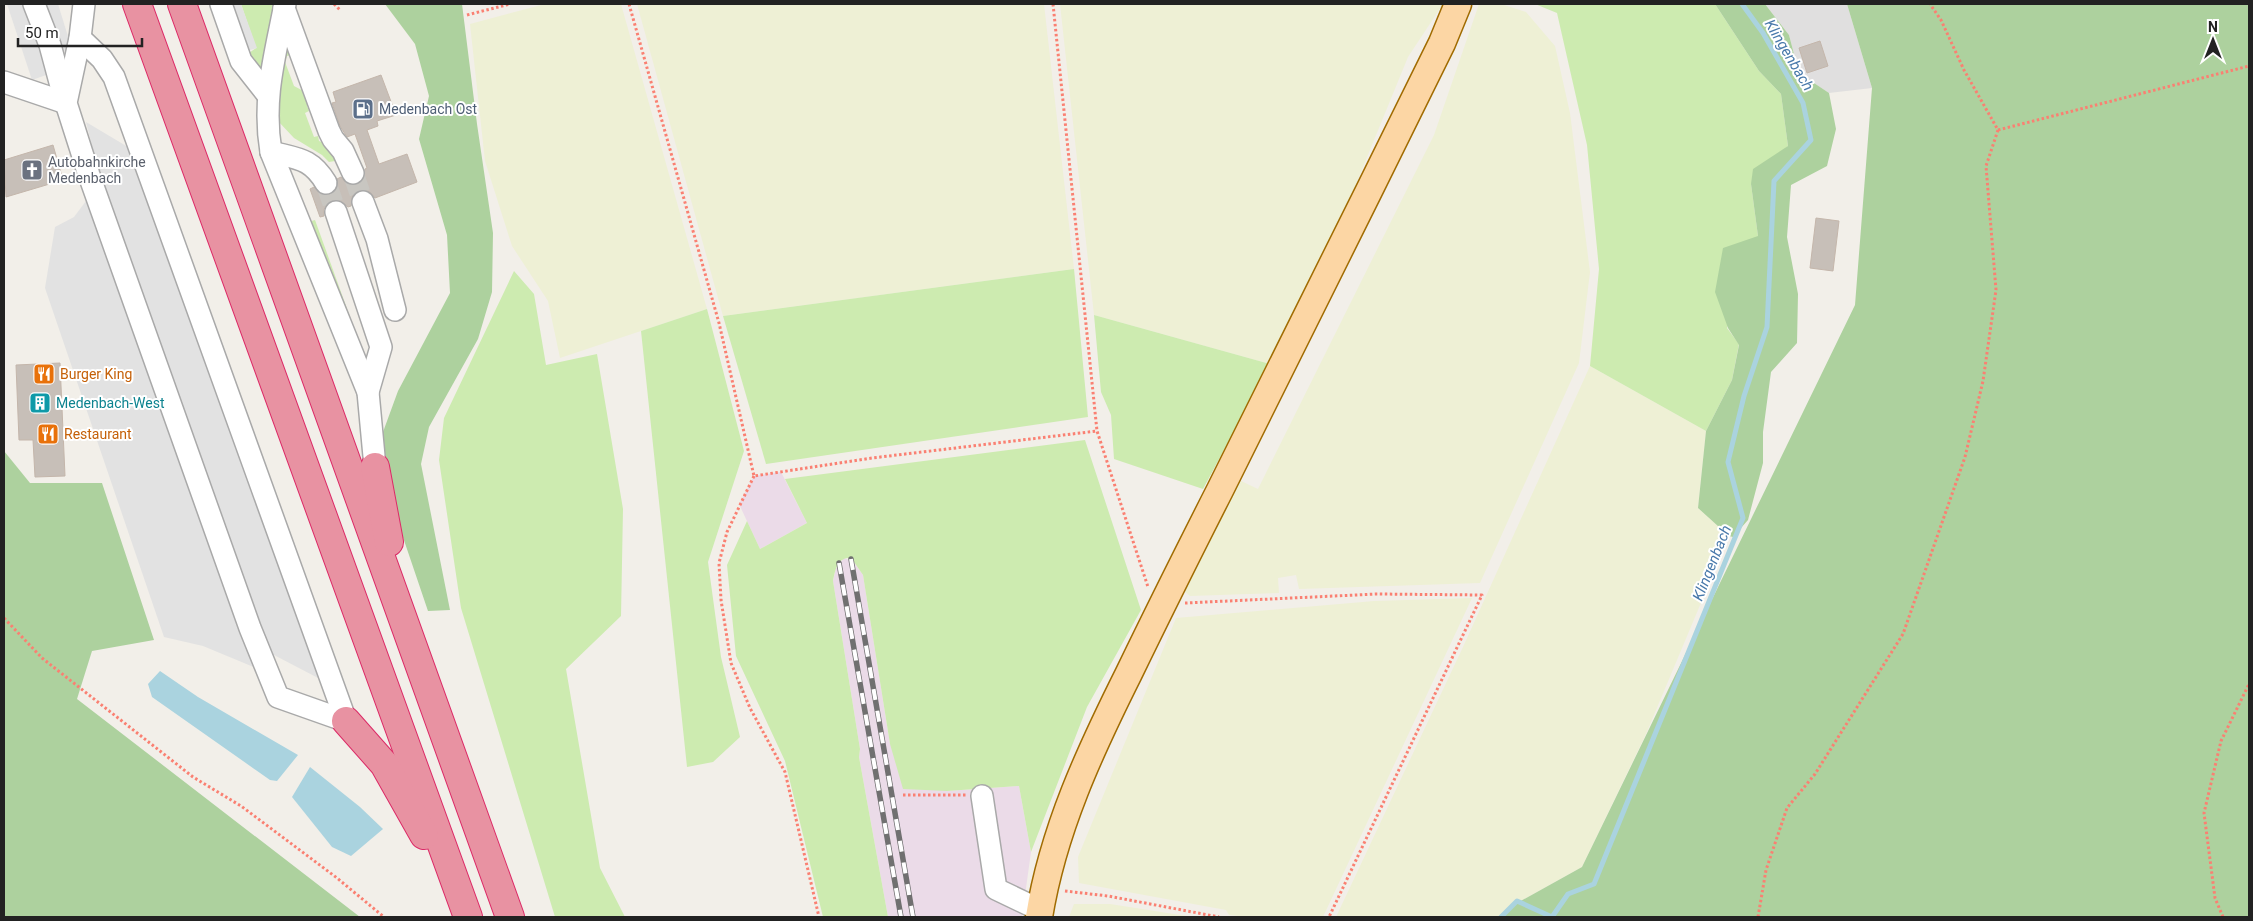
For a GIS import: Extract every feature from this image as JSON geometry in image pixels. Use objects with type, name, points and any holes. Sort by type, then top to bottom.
[{"type":"highway","points":[[137,4],[466,910]]},
{"type":"highway","points":[[182,4],[510,917]]},
{"type":"highway","points":[[375,467],[406,627]]},
{"type":"highway","points":[[346,721],[384,764],[466,910]]},
{"type":"main road","points":[[1041,904],[1073,792],[1098,734],[1158,609],[1442,43],[1458,4]]},
{"type":"lane","points":[[34,4],[50,46],[89,175],[247,618],[278,697],[346,721]]},
{"type":"lane","points":[[66,103],[80,38],[84,4]]},
{"type":"lane","points":[[221,4],[241,61],[267,94]]},
{"type":"lane","points":[[285,6],[267,94],[267,130],[272,152],[368,392],[375,467]]},
{"type":"lane","points":[[285,6],[329,130],[343,151],[353,173]]},
{"type":"lane","points":[[80,38],[102,59],[114,77],[346,721]]},
{"type":"lane","points":[[4,82],[66,103]]},
{"type":"lane","points":[[272,152],[303,160],[318,169],[326,183]]},
{"type":"lane","points":[[363,202],[377,239],[395,310]]},
{"type":"lane","points":[[336,212],[382,347],[368,392]]},
{"type":"lane","points":[[982,796],[996,889],[1041,904]]},
{"type":"path","points":[[334,4],[341,12]]},
{"type":"path","points":[[467,15],[510,4]]},
{"type":"path","points":[[629,4],[720,323],[754,476],[727,532],[719,563],[721,600],[731,663],[750,708],[784,772],[819,917]]},
{"type":"path","points":[[1053,4],[1097,431],[1158,609],[1377,594],[1482,595],[1328,917]]},
{"type":"path","points":[[1758,917],[1766,870],[1787,808],[1815,774],[1903,634],[1966,457],[1983,381],[1996,290],[1986,166],[1998,130],[1964,70],[1941,20],[1930,4]]},
{"type":"path","points":[[1998,130],[2249,66]]},
{"type":"path","points":[[754,476],[872,458],[1097,431]]},
{"type":"path","points":[[4,618],[42,658],[72,682],[193,777],[240,806],[337,878],[384,917]]},
{"type":"path","points":[[2223,917],[2215,898],[2204,814],[2221,740],[2249,684]]},
{"type":"path","points":[[903,795],[982,796]]},
{"type":"path","points":[[1041,904],[1059,891],[1108,896],[1219,917]]},
{"type":"shaded area","points":[[7,4],[58,4],[70,43],[49,74],[32,80]]},
{"type":"shaded area","points":[[230,4],[241,4],[257,48],[247,51]]},
{"type":"shaded area","points":[[1765,4],[1847,4],[1872,88],[1829,93],[1799,73],[1789,35]]},
{"type":"shaded area","points":[[86,122],[133,150],[320,679],[274,655],[256,668],[203,646],[164,637],[45,288],[55,227],[74,217],[101,181]]},
{"type":"shaded area","points":[[781,472],[807,523],[760,549],[739,504],[754,476]]},
{"type":"shaded area","points":[[844,558],[854,562],[863,575],[890,744],[947,791],[1019,786],[1031,852],[1022,917],[888,917],[859,757],[860,749],[833,581],[836,568]]},
{"type":"green space","points":[[241,4],[279,4],[262,73],[249,53],[256,48]]},
{"type":"green space","points":[[385,4],[462,4],[493,233],[492,292],[478,339],[429,427],[421,464],[450,610],[428,611],[389,496],[383,432],[398,391],[450,293],[447,235],[419,139],[429,96],[415,44]]},
{"type":"green space","points":[[545,4],[621,4],[707,309],[560,358],[548,301],[512,246],[485,161],[470,24]]},
{"type":"green space","points":[[637,4],[1044,4],[1074,269],[723,316]]},
{"type":"green space","points":[[1060,4],[1443,4],[1408,57],[1354,189],[1270,364],[1094,315]]},
{"type":"green space","points":[[1479,4],[1501,4],[1526,12],[1555,46],[1570,113],[1590,272],[1579,363],[1480,583],[1299,589],[1296,575],[1278,578],[1279,593],[1190,596],[1184,591],[1239,480],[1258,489],[1434,135]]},
{"type":"green space","points":[[1535,4],[1715,4],[1759,71],[1781,94],[1788,146],[1751,184],[1758,236],[1727,328],[1739,344],[1732,380],[1706,431],[1590,366],[1599,269],[1587,145],[1557,13]]},
{"type":"green space","points":[[1715,4],[1765,4],[1789,35],[1799,73],[1829,93],[1836,129],[1827,166],[1791,185],[1787,237],[1798,294],[1797,343],[1771,372],[1763,432],[1763,463],[1748,520],[1733,537],[1729,536],[1698,508],[1706,431],[1732,380],[1739,345],[1728,328],[1715,292],[1723,248],[1758,236],[1751,184],[1753,169],[1788,146],[1781,94],[1759,71]]},
{"type":"green space","points":[[1847,4],[2249,4],[2249,917],[1498,917],[1508,908],[1582,867],[1855,305],[1872,88]]},
{"type":"green space","points":[[286,36],[297,53],[287,56],[285,62],[294,86],[311,95],[307,106],[309,111],[305,113],[314,137],[318,136],[319,141],[328,146],[335,161],[329,162],[322,155],[294,138],[278,121],[276,95]]},
{"type":"green space","points":[[315,220],[350,317],[348,319],[308,222]]},
{"type":"green space","points":[[1074,269],[1088,417],[766,464],[723,316]]},
{"type":"green space","points":[[514,271],[534,294],[546,365],[597,354],[623,509],[621,616],[566,669],[600,868],[625,917],[555,917],[461,608],[439,460],[444,418]]},
{"type":"green space","points":[[707,309],[744,451],[708,562],[721,657],[740,737],[713,762],[687,767],[641,331]]},
{"type":"green space","points":[[1094,315],[1270,364],[1203,489],[1114,459],[1111,415],[1101,392]]},
{"type":"green space","points":[[1590,366],[1706,431],[1698,508],[1729,536],[1646,734],[1582,867],[1508,908],[1498,917],[1336,917],[1463,647]]},
{"type":"green space","points":[[1085,440],[1141,610],[1087,707],[1031,852],[1019,786],[947,791],[903,789],[890,744],[863,575],[854,562],[848,558],[841,561],[837,566],[833,581],[860,749],[859,757],[888,917],[823,917],[785,761],[736,656],[727,565],[747,521],[760,549],[807,523],[785,479]]},
{"type":"green space","points":[[4,451],[30,483],[102,483],[154,640],[92,651],[77,699],[360,917],[4,917]]},
{"type":"green space","points":[[1472,598],[1323,917],[1246,917],[1229,915],[1226,910],[1079,883],[1078,857],[1176,618],[1374,601]]},
{"type":"green space","points":[[1074,904],[1110,904],[1193,917],[1069,917]]},
{"type":"water","points":[[160,671],[198,697],[298,755],[277,781],[270,780],[152,697],[148,684]]},
{"type":"water","points":[[310,767],[360,807],[383,829],[351,856],[332,847],[292,797]]},
{"type":"building","points":[[1820,41],[1828,66],[1807,73],[1799,48]]},
{"type":"building","points":[[381,75],[396,115],[377,121],[378,126],[367,130],[379,164],[407,154],[417,182],[375,198],[370,192],[359,190],[353,194],[351,206],[348,207],[339,200],[332,200],[324,209],[324,216],[320,217],[310,189],[314,187],[321,194],[333,194],[337,188],[337,179],[341,177],[346,183],[358,185],[363,180],[365,169],[367,168],[355,134],[347,137],[340,126],[332,103],[336,102],[333,92]]},
{"type":"building","name":"Autobahnkirche Medenbach","points":[[53,145],[63,180],[6,197],[4,160]]},
{"type":"building","points":[[1816,218],[1839,221],[1833,271],[1810,268]]},
{"type":"building","name":"Medenbach-West","points":[[60,363],[65,476],[35,477],[33,440],[19,440],[16,365]]},
{"type":"waterway","name":"Klingenbach","points":[[1501,917],[1517,901],[1552,917],[1568,894],[1594,884],[1743,518],[1728,462],[1744,396],[1767,327],[1774,181],[1811,140],[1803,103],[1763,33],[1742,4]]},
{"type":"tunnel","points":[[353,173],[363,202]]},
{"type":"tunnel","points":[[326,183],[336,212]]},
{"type":"railway","points":[[851,559],[913,917]]},
{"type":"railway","points":[[839,563],[901,917]]},
{"type":"place","name":"Medenbach Ost","points":[[363,109]]},
{"type":"place","name":"Autobahnkirche Medenbach","points":[[32,170]]},
{"type":"place","name":"Burger King","points":[[44,374]]},
{"type":"place","name":"Medenbach-West","points":[[40,403]]},
{"type":"place","name":"Restaurant","points":[[48,434]]}]
